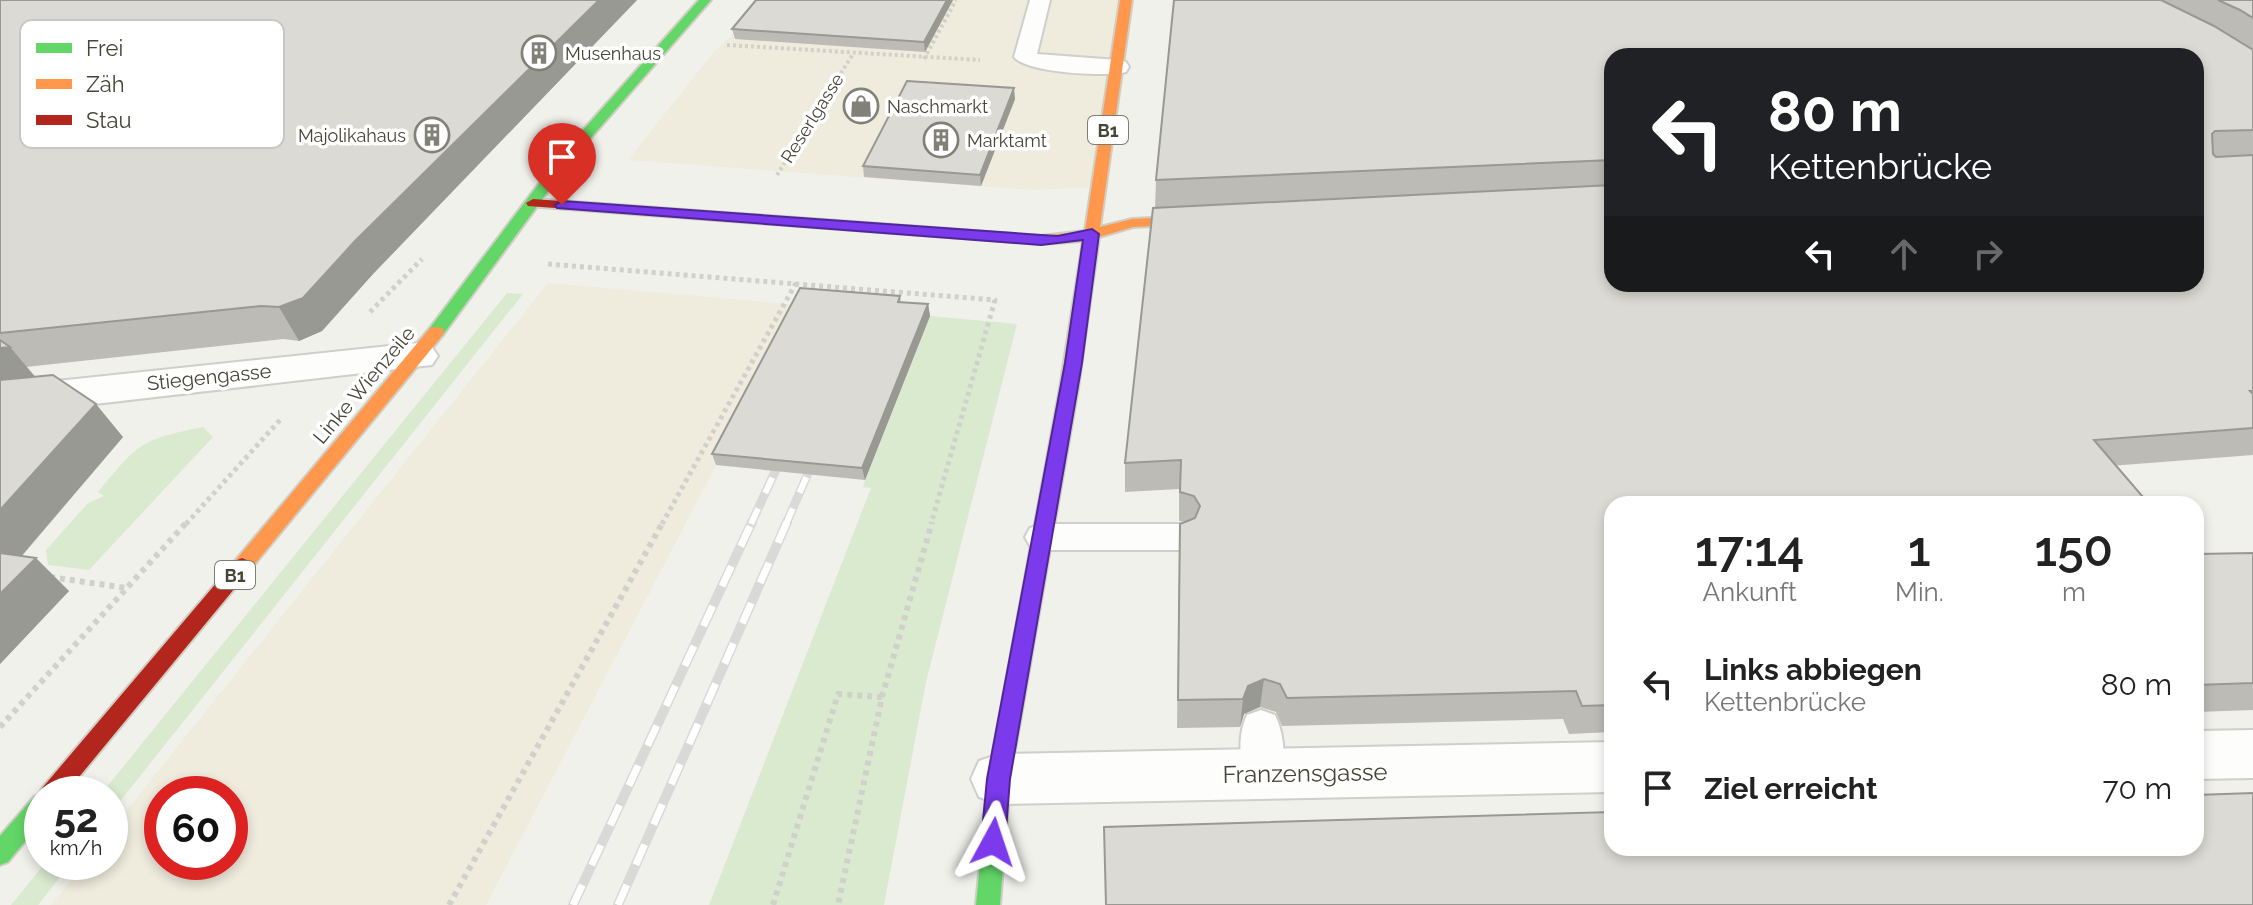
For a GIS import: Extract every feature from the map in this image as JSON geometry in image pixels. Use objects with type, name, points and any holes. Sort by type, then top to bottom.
[{"type":"main road","name":"Linke Wienzeile","points":[[66,776],[418,356],[564,160],[705,0]]},
{"type":"main road","name":"B1","points":[[988,905],[999,779],[1073,363],[1126,0]]},
{"type":"main road","points":[[533,203],[1041,240],[1092,234],[1132,223],[1229,218]]},
{"type":"main road","points":[[0,854],[24,825]]},
{"type":"street","name":"Stiegengasse","points":[[0,401],[418,356]]},
{"type":"street","name":"Franzensgasse","points":[[999,779],[1262,750],[1604,767]]},
{"type":"street","points":[[2204,755],[2253,754]]},
{"type":"lane","points":[[1040,0],[1025,57],[1037,62],[1118,67]]},
{"type":"lane","points":[[1042,537],[1179,537]]},
{"type":"path","points":[[924,59],[956,0]]},
{"type":"path","points":[[752,47],[924,59],[1037,62]]},
{"type":"path","name":"Reserlgasse","points":[[772,182],[853,54]]},
{"type":"path","points":[[492,259],[995,300],[882,697],[838,905]]},
{"type":"path","points":[[449,905],[796,283]]},
{"type":"path","points":[[870,300],[874,290]]},
{"type":"path","points":[[0,727],[309,388],[324,364]]},
{"type":"path","points":[[41,575],[127,588]]},
{"type":"path","points":[[773,905],[838,694],[882,697]]},
{"type":"shaded area","name":"Naschmarkt","points":[[763,0],[1123,0],[1099,187],[1033,190],[628,160],[713,53],[744,24]]},
{"type":"shaded area","points":[[548,283],[800,305],[486,905],[51,905],[71,880],[128,880],[128,808],[144,788],[144,880],[248,880],[248,776],[154,776]]},
{"type":"green space","points":[[507,293],[523,294],[128,791],[128,776],[116,776]]},
{"type":"green space","points":[[930,316],[1017,324],[926,682],[884,905],[709,905],[871,488],[863,487],[865,480]]},
{"type":"green space","points":[[203,427],[213,437],[89,570],[48,565],[46,550],[88,503],[104,496],[98,492],[132,453],[152,440]]},
{"type":"green space","points":[[31,880],[58,880],[38,905],[11,905]]},
{"type":"building","points":[[0,0],[599,0],[355,241],[303,298],[279,307],[261,306],[0,333]]},
{"type":"building","points":[[756,0],[947,0],[924,42],[732,29]]},
{"type":"building","points":[[1174,0],[2161,0],[2214,26],[2253,50],[2253,130],[2215,131],[2212,134],[2213,154],[2216,157],[2253,155],[2253,391],[2250,391],[2253,394],[2253,428],[2094,440],[2142,496],[1604,496],[1604,705],[1582,706],[1576,691],[1287,698],[1280,684],[1264,679],[1248,686],[1243,699],[1178,700],[1180,524],[1195,518],[1200,506],[1194,496],[1180,492],[1181,460],[1125,463],[1153,208],[1604,185],[1604,292],[2204,292],[2204,48],[1604,48],[1604,160],[1156,180]]},
{"type":"building","points":[[2218,0],[2253,0],[2253,18],[2240,10]]},
{"type":"building","name":"Marktamt","points":[[907,81],[1014,88],[980,175],[863,166]]},
{"type":"building","points":[[800,288],[900,296],[898,302],[928,304],[862,468],[712,454]]},
{"type":"building","points":[[53,375],[96,404],[0,510],[0,380]]},
{"type":"building","points":[[0,553],[36,558],[0,594]]},
{"type":"building","points":[[2253,553],[2253,683],[2204,685],[2204,554]]},
{"type":"building","points":[[2253,793],[2253,905],[1106,905],[1104,827],[1604,812],[1604,856],[2204,856],[2204,795]]},
{"type":"railway","points":[[751,524],[785,450]]},
{"type":"railway","points":[[786,524],[816,455]]},
{"type":"railway","points":[[573,905],[752,522]]},
{"type":"railway","points":[[618,905],[787,522]]},
{"type":"traffic: fast","points":[[436,332],[564,160],[705,0]]},
{"type":"traffic: fast","points":[[988,905],[999,779],[1069,388]]},
{"type":"traffic: fast","points":[[0,854],[24,825]]},
{"type":"traffic: slow","points":[[1069,388],[1126,0]]},
{"type":"traffic: slow","points":[[935,232],[1041,240],[1077,238],[1132,223],[1211,219]]},
{"type":"traffic: slow","points":[[242,566],[436,332]]},
{"type":"traffic: jam","points":[[533,203],[935,232]]},
{"type":"traffic: jam","points":[[66,776],[242,566]]},
{"type":"place","name":"Musenhaus","points":[[539,53]]},
{"type":"place","name":"Naschmarkt","points":[[861,106]]},
{"type":"place","name":"Majolikahaus","points":[[432,135]]},
{"type":"place","name":"Marktamt","points":[[941,140]]},
{"type":"route","points":[[562,205],[1041,240],[1092,234],[1073,363],[999,779],[993,842]]}]
